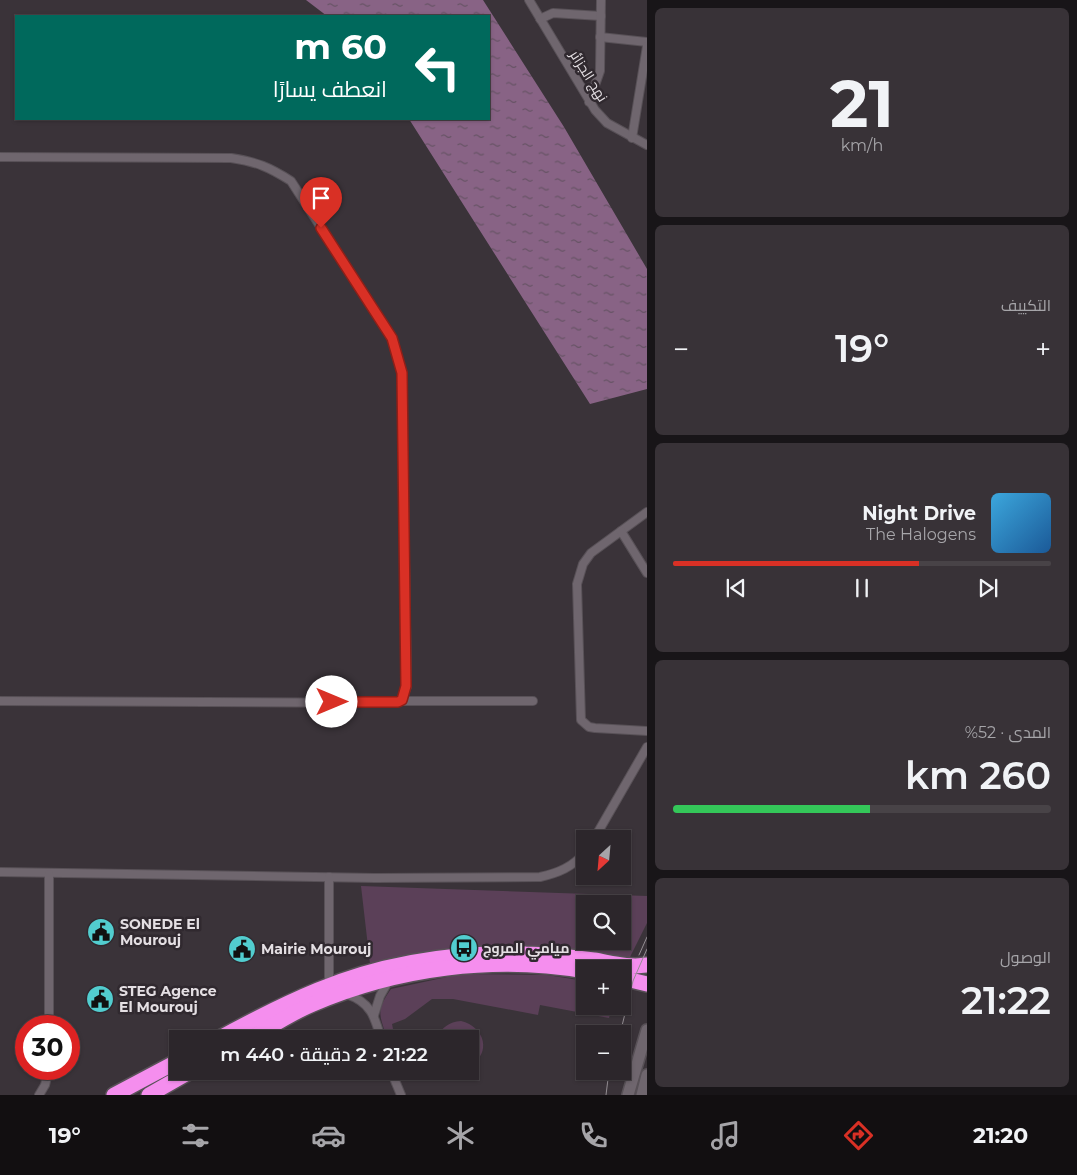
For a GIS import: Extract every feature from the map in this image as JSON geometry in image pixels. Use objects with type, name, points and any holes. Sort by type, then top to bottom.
[{"type":"highway","points":[[235,1030],[278,1008],[399,966],[442,958],[488,953],[564,956],[634,967],[647,965]]},
{"type":"highway","points":[[266,1030],[336,989],[446,968],[488,965],[542,966],[576,970]]},
{"type":"highway","points":[[631,980],[647,984]]},
{"type":"highway","points":[[114,1095],[169,1066]]},
{"type":"highway","points":[[148,1095],[175,1080]]},
{"type":"main road","points":[[627,1093],[647,1030]]},
{"type":"main road","points":[[642,1095],[647,1075]]},
{"type":"street","name":"نهج الجزائر","points":[[529,0],[589,102],[607,123],[647,145]]},
{"type":"street","points":[[589,102],[600,71],[602,0]]},
{"type":"street","points":[[540,19],[553,13],[601,16]]},
{"type":"street","points":[[600,37],[647,42]]},
{"type":"street","points":[[632,138],[647,46]]},
{"type":"street","points":[[0,157],[231,158],[270,167],[291,181],[392,338],[402,373],[406,686],[402,700]]},
{"type":"street","points":[[647,512],[586,558],[578,584],[581,720],[588,727],[647,731]]},
{"type":"street","points":[[621,530],[647,573]]},
{"type":"street","points":[[0,701],[390,703],[402,700],[533,701]]},
{"type":"street","points":[[599,830],[647,747]]},
{"type":"street","points":[[0,872],[329,877],[540,877],[556,874],[576,861]]},
{"type":"street","points":[[49,874],[49,1015]]},
{"type":"street","points":[[136,875],[136,885]]},
{"type":"street","points":[[329,877],[336,989],[360,1001],[374,1015],[378,1030]]},
{"type":"street","points":[[374,1015],[380,996],[389,980]]},
{"type":"street","points":[[39,1095],[46,1080]]},
{"type":"street","points":[[395,1080],[401,1095]]},
{"type":"shaded area","points":[[361,886],[618,895],[576,895],[576,950],[631,950],[631,895],[647,896],[647,923],[628,960],[522,946],[450,949],[370,964]]},
{"type":"shaded area","points":[[461,974],[547,975],[576,980],[576,1012],[540,1005],[538,1015],[453,999],[432,999],[405,1019],[392,1024],[393,1030],[384,1030],[380,1013],[391,989]]},
{"type":"shaded area","points":[[593,1015],[610,1015],[609,1018]]},
{"type":"shaded area","points":[[461,1021],[477,1030],[442,1030],[453,1023]]},
{"type":"shaded area","points":[[479,1033],[483,1041],[479,1058]]},
{"type":"water","points":[[306,0],[483,0],[564,127],[647,269],[647,389],[590,404],[410,120],[490,120],[490,15],[326,15]]},
{"type":"tram line","points":[[639,955],[647,937]]},
{"type":"tram line","points":[[622,1025],[633,981],[647,949]]},
{"type":"tram line","points":[[606,1095],[608,1080]]},
{"type":"place","name":"SONEDE El Mourouj","points":[[101,932]]},
{"type":"place","name":"ميامي المروج","points":[[464,948]]},
{"type":"place","name":"Mairie Mourouj","points":[[242,949]]},
{"type":"place","name":"STEG Agence El Mourouj","points":[[100,999]]},
{"type":"route","points":[[321,228],[392,338],[402,373],[404,421],[405,695],[398,702],[332,702]]}]
